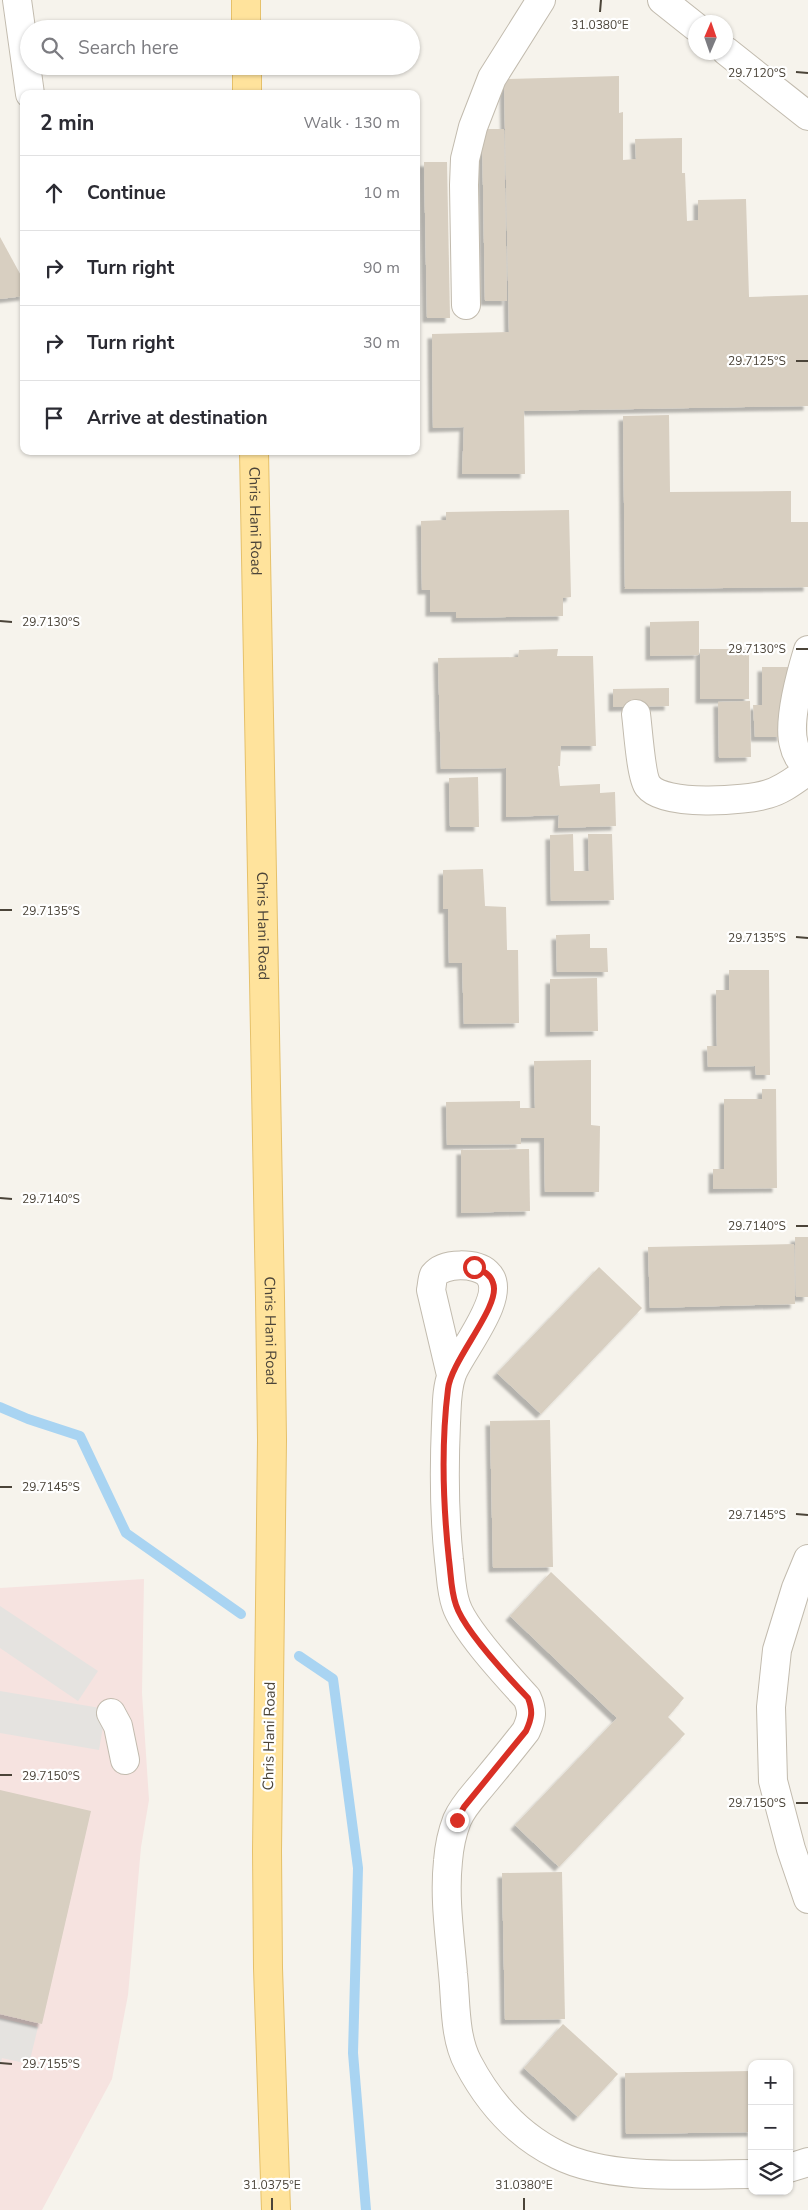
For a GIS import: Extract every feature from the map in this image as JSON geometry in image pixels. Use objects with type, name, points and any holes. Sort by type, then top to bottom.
[{"type":"main road","points":[[246,0],[246,20]]},
{"type":"main road","points":[[247,75],[247,90]]},
{"type":"main road","name":"Chris Hani Road","points":[[254,455],[271,1317],[272,1440],[267,1851],[268,1968],[276,2210]]},
{"type":"street","points":[[18,0],[21,20]]},
{"type":"street","points":[[466,305],[464,185],[465,159],[472,127],[492,78],[541,0]]},
{"type":"street","points":[[662,0],[688,21]]},
{"type":"street","points":[[733,57],[808,116]]},
{"type":"street","points":[[28,75],[29,90]]},
{"type":"street","points":[[636,714],[645,776],[648,786],[658,794],[677,799],[724,800],[758,796],[778,790],[808,769],[799,759],[793,744],[793,718],[798,684],[808,650]]},
{"type":"street","points":[[451,1375],[448,1388],[444,1465],[446,1537],[456,1605],[465,1623],[528,1698],[532,1709],[532,1719],[526,1731],[464,1807],[453,1835],[448,1861],[448,1919],[457,2021],[467,2062],[499,2112],[520,2132],[558,2156],[580,2164],[618,2172],[748,2174]]},
{"type":"street","points":[[808,1559],[796,1588],[777,1650],[771,1707],[773,1781],[790,1849],[808,1899]]},
{"type":"street","points":[[111,1713],[118,1726],[125,1760]]},
{"type":"street","points":[[793,2167],[808,2162]]},
{"type":"shaded area","points":[[144,1579],[142,1693],[149,1800],[141,1847],[128,1995],[112,2079],[42,2210],[0,2210],[0,1588]]},
{"type":"shaded area","points":[[0,1606],[98,1671],[78,1701],[0,1648]]},
{"type":"shaded area","points":[[0,1691],[106,1709],[99,1750],[0,1733]]},
{"type":"shaded area","points":[[0,2018],[38,2027],[29,2064],[2,2058],[0,2067]]},
{"type":"building","points":[[619,76],[619,113],[623,112],[623,160],[636,159],[635,139],[682,138],[682,173],[685,173],[687,221],[698,220],[698,200],[746,199],[749,297],[808,295],[808,406],[524,411],[525,474],[462,474],[464,427],[433,428],[432,334],[509,332],[504,79]]},
{"type":"building","points":[[482,129],[504,129],[507,301],[485,301]]},
{"type":"building","points":[[424,162],[447,162],[450,318],[427,318]]},
{"type":"building","points":[[0,237],[20,274],[20,296],[0,299]]},
{"type":"building","points":[[669,415],[670,492],[791,491],[791,522],[808,522],[808,587],[625,589],[623,416]]},
{"type":"building","points":[[569,510],[571,597],[563,598],[563,616],[456,618],[456,612],[430,612],[430,590],[422,590],[421,521],[446,520],[446,512]]},
{"type":"building","points":[[699,621],[699,655],[650,656],[650,622]]},
{"type":"building","points":[[558,649],[557,656],[593,656],[596,746],[561,746],[560,766],[558,766],[560,786],[600,784],[600,793],[615,792],[616,826],[558,828],[559,815],[506,817],[506,768],[441,769],[438,658],[518,657],[519,650]]},
{"type":"building","points":[[700,649],[749,649],[749,699],[700,699]]},
{"type":"building","points":[[762,667],[788,667],[788,706],[780,706],[782,737],[755,737],[753,705],[762,705]]},
{"type":"building","points":[[669,688],[669,706],[613,707],[613,689]]},
{"type":"building","points":[[750,701],[751,757],[719,758],[718,702]]},
{"type":"building","points":[[478,777],[479,827],[450,827],[449,778]]},
{"type":"building","points":[[573,834],[574,871],[589,871],[588,834],[612,834],[614,900],[551,901],[550,835]]},
{"type":"building","points":[[483,869],[485,906],[506,907],[507,950],[518,950],[519,1023],[464,1024],[462,963],[449,963],[448,909],[443,909],[443,870]]},
{"type":"building","points":[[590,934],[590,948],[607,948],[608,972],[557,972],[556,935]]},
{"type":"building","points":[[729,970],[769,970],[770,1075],[756,1075],[755,1066],[708,1067],[707,1046],[717,1046],[716,990],[729,990]]},
{"type":"building","points":[[597,978],[598,1031],[550,1032],[550,979]]},
{"type":"building","points":[[591,1060],[591,1125],[600,1126],[599,1192],[545,1192],[544,1138],[521,1138],[521,1144],[447,1145],[446,1102],[520,1101],[520,1108],[535,1108],[534,1061]]},
{"type":"building","points":[[762,1089],[776,1089],[777,1188],[713,1189],[713,1169],[724,1169],[724,1099],[762,1099]]},
{"type":"building","points":[[529,1149],[530,1211],[461,1213],[461,1150]]},
{"type":"building","points":[[795,1237],[808,1237],[808,1297],[796,1297]]},
{"type":"building","points":[[794,1244],[795,1304],[650,1308],[648,1247]]},
{"type":"building","points":[[599,1267],[642,1308],[541,1414],[497,1373]]},
{"type":"building","points":[[550,1420],[553,1567],[493,1568],[490,1421]]},
{"type":"building","points":[[551,1572],[684,1698],[668,1717],[685,1734],[559,1867],[515,1825],[617,1718],[510,1616]]},
{"type":"building","points":[[0,1790],[91,1811],[42,2024],[0,2014]]},
{"type":"building","points":[[562,1872],[565,2019],[505,2020],[502,1873]]},
{"type":"building","points":[[563,2024],[618,2074],[578,2117],[524,2068]]},
{"type":"building","points":[[748,2071],[748,2132],[626,2134],[625,2073]]},
{"type":"waterway","points":[[0,1407],[28,1419],[80,1436],[126,1533],[241,1614]]},
{"type":"waterway","points":[[299,1656],[333,1679],[358,1868],[353,2053],[366,2210]]},
{"type":"route","points":[[457,1820],[464,1807],[526,1731],[532,1719],[532,1709],[528,1698],[515,1685],[465,1623],[456,1605],[451,1582],[446,1537],[444,1465],[448,1388],[451,1375],[460,1356],[480,1325],[492,1299],[494,1284],[487,1273],[474,1267]]}]
